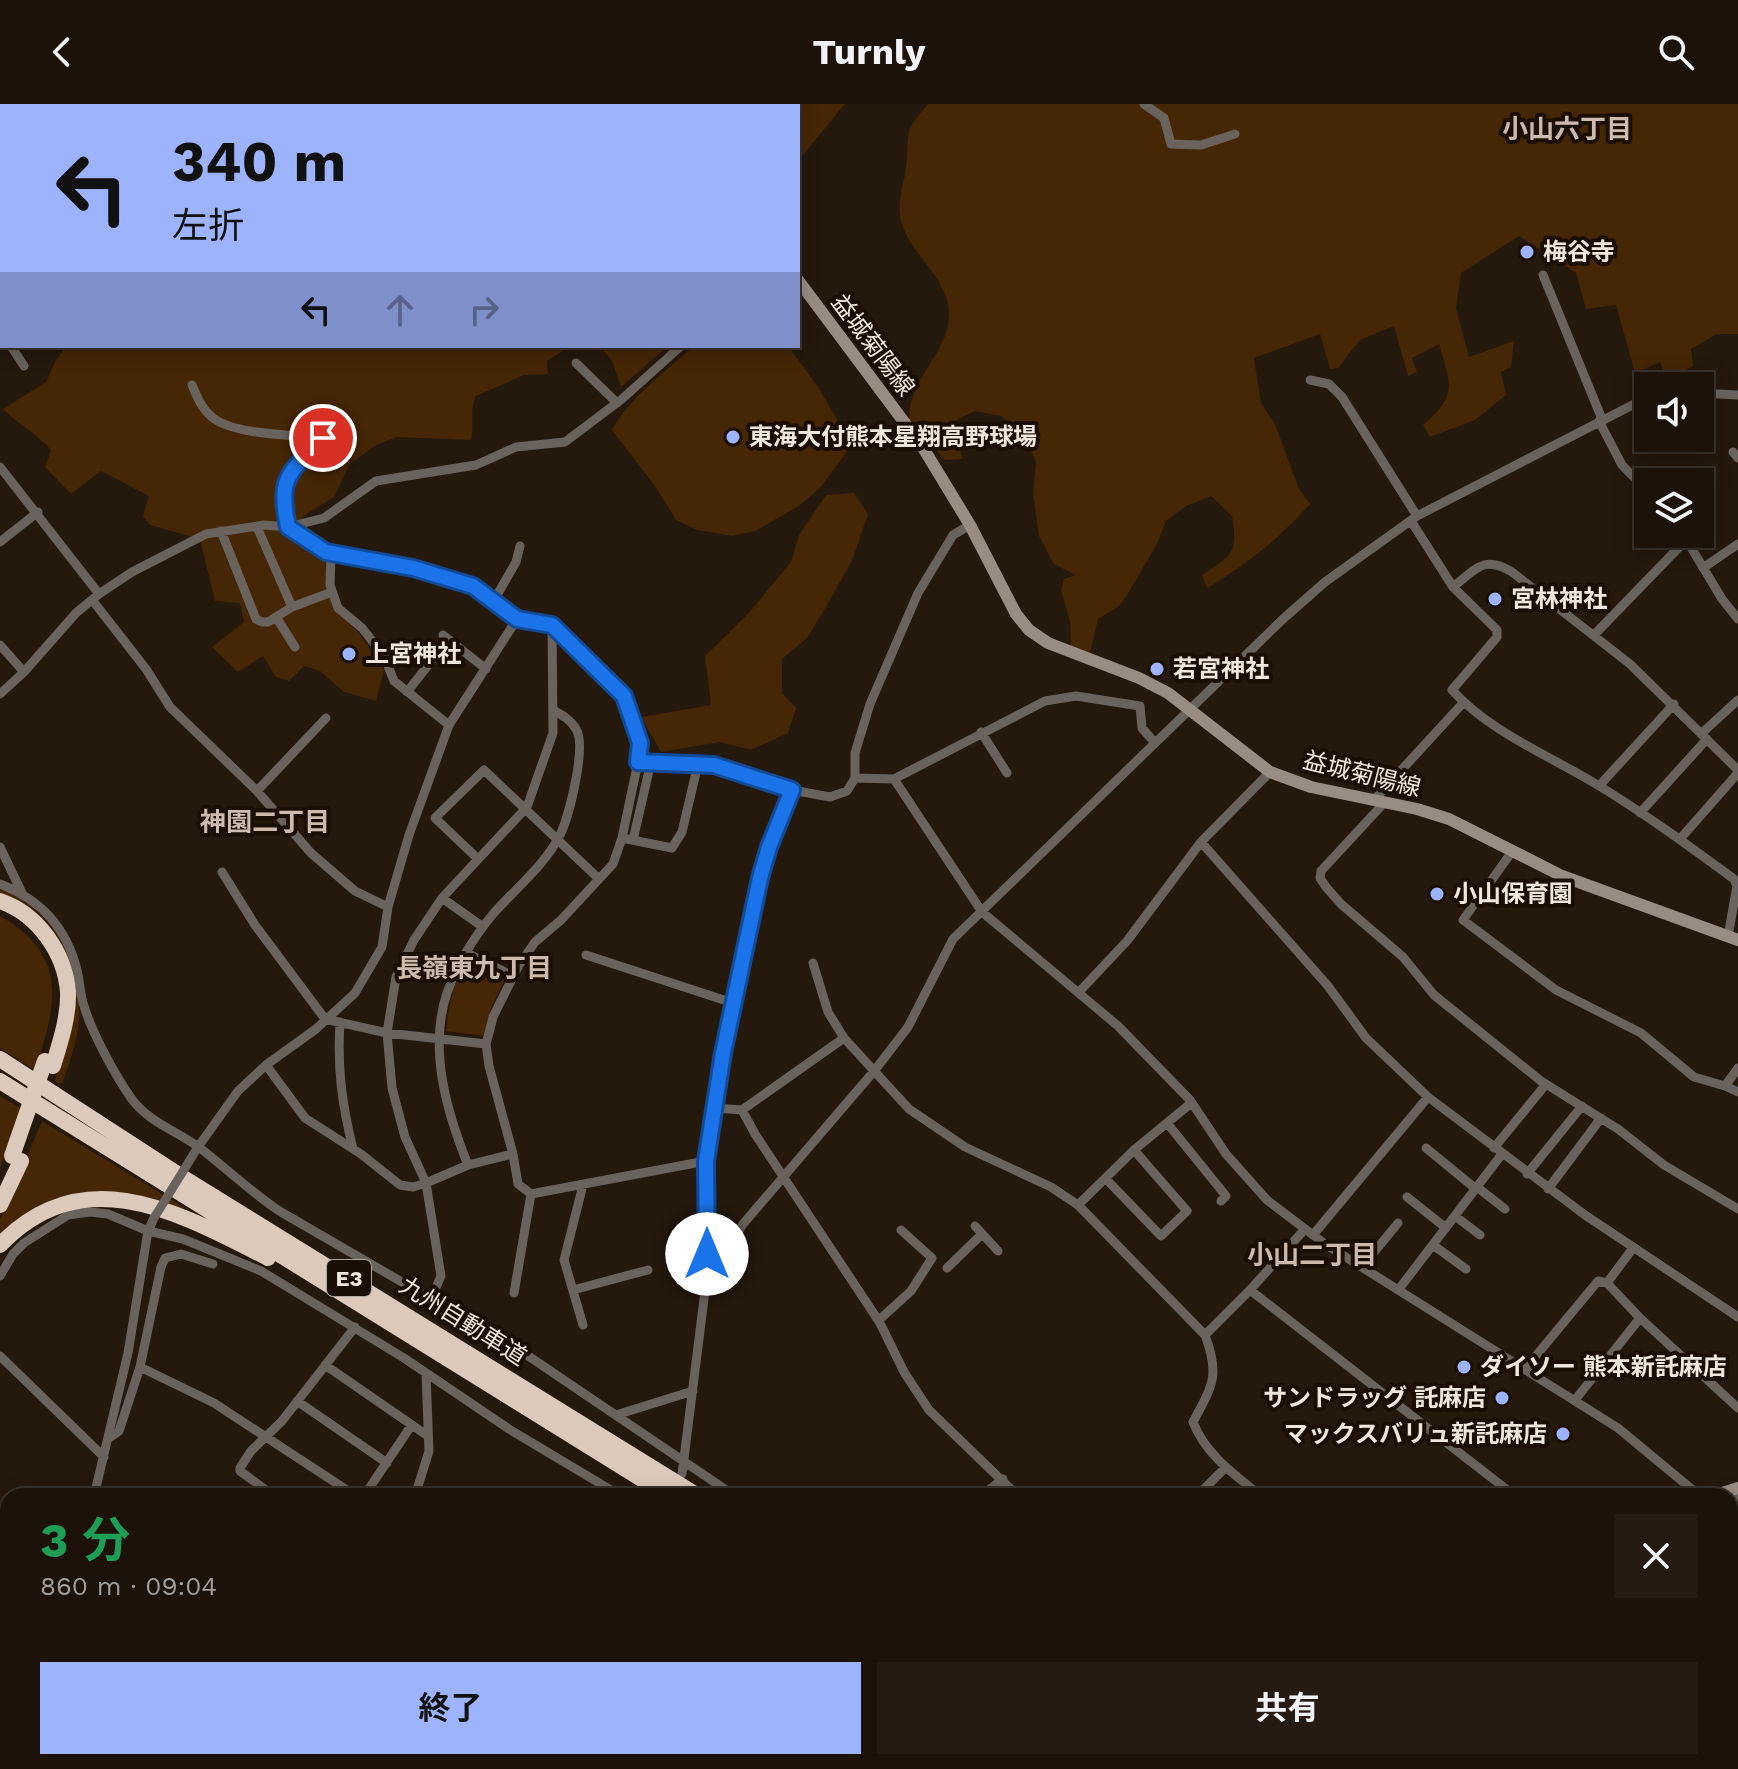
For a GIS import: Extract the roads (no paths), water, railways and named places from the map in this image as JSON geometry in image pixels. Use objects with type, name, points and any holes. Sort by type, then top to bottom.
[{"type":"highway","points":[[0,901],[31,919],[52,944],[63,969],[67,1004],[0,1205]]},
{"type":"highway","points":[[0,911],[31,930],[56,975],[57,1017],[49,1064]]},
{"type":"highway","name":"九州自動車道","points":[[0,1059],[145,1153],[685,1488]]},
{"type":"highway","name":"九州自動車道","points":[[0,1081],[656,1488]]},
{"type":"highway","points":[[0,1184],[17,1158]]},
{"type":"highway","points":[[0,1245],[28,1220],[46,1210],[78,1201],[98,1197],[150,1205],[190,1219],[404,1330]]},
{"type":"main road","name":"益城菊陽線","points":[[800,283],[922,446],[970,525],[1016,614],[1029,630],[1048,643],[1139,678],[1168,693],[1270,772],[1311,787],[1449,819],[1511,853],[1562,876],[1733,938]]},
{"type":"street","points":[[1144,104],[1164,118],[1171,144],[1201,145],[1235,134]]},
{"type":"street","points":[[1543,275],[1600,420],[1622,465],[1634,477]]},
{"type":"street","points":[[12,348],[24,366]]},
{"type":"street","points":[[0,694],[24,672],[76,613],[132,572],[206,534],[257,527],[288,527],[324,518],[376,481],[476,465],[516,447],[565,442],[617,403],[679,348]]},
{"type":"street","points":[[576,363],[617,403]]},
{"type":"street","points":[[1310,380],[1329,384],[1342,397],[1453,587],[1497,630],[1497,637],[1452,690],[1463,703],[1507,733],[1599,786],[1734,879],[1737,886],[1733,938]]},
{"type":"street","points":[[192,385],[200,404],[227,427],[323,438],[301,458],[288,480],[282,498],[288,527],[331,554],[413,568],[473,586],[517,619],[552,625],[624,696],[640,743],[622,838],[613,864],[561,920],[535,942],[513,976],[493,1017],[486,1044],[489,1066],[518,1184],[531,1194],[706,1161]]},
{"type":"street","points":[[1714,394],[1738,395]]},
{"type":"street","points":[[706,1283],[729,1244],[908,1027],[953,939],[1258,643],[1325,582],[1414,518],[1634,404]]},
{"type":"street","points":[[0,467],[38,512],[170,707],[257,791],[311,853],[355,891],[388,907]]},
{"type":"street","points":[[0,542],[38,512]]},
{"type":"street","points":[[638,762],[714,765],[792,790],[830,797],[847,791],[855,778],[855,753],[870,704],[918,593],[953,535],[970,525]]},
{"type":"street","points":[[257,527],[292,607]]},
{"type":"street","points":[[221,531],[256,619],[268,622],[292,607],[332,592]]},
{"type":"street","points":[[1703,568],[1738,544]]},
{"type":"street","points":[[493,602],[516,562],[520,546]]},
{"type":"street","points":[[1594,635],[1675,548]]},
{"type":"street","points":[[1691,548],[1738,619]]},
{"type":"street","points":[[331,554],[330,585],[338,608],[362,628],[384,656],[394,681],[449,725]]},
{"type":"street","points":[[1453,587],[1482,564],[1497,563],[1630,664],[1674,704],[1738,772],[1680,839]]},
{"type":"street","points":[[276,617],[295,647]]},
{"type":"street","points":[[96,1488],[128,1353],[148,1231],[154,1218],[198,1147],[238,1091],[355,993],[382,947],[388,907],[409,835],[449,725],[517,619]]},
{"type":"street","points":[[431,1299],[441,1276],[426,1183],[405,1137],[392,1088],[387,1033],[396,977],[414,940],[442,898],[527,807],[553,733],[552,625]]},
{"type":"street","points":[[407,692],[446,637],[486,669]]},
{"type":"street","points":[[0,645],[24,672]]},
{"type":"street","points":[[855,778],[894,779],[1045,701],[1076,696],[1140,706],[1142,728],[1155,743]]},
{"type":"street","points":[[1640,813],[1738,700]]},
{"type":"street","points":[[1463,703],[1321,871],[1320,878],[1341,904],[1403,957],[1434,995],[1546,1084],[1601,1118],[1664,1165],[1738,1209]]},
{"type":"street","points":[[1599,786],[1674,704]]},
{"type":"street","points":[[468,1165],[451,1121],[444,1091],[440,1039],[447,993],[483,927],[559,838],[565,824],[580,738],[570,722],[553,710]]},
{"type":"street","points":[[257,791],[326,718]]},
{"type":"street","points":[[981,732],[1007,773]]},
{"type":"street","points":[[633,840],[651,762]]},
{"type":"street","points":[[622,838],[672,848],[682,832],[698,764]]},
{"type":"street","points":[[478,859],[435,818],[484,770],[527,807],[598,878]]},
{"type":"street","points":[[1079,992],[1127,941],[1201,842],[1270,772]]},
{"type":"street","points":[[894,779],[982,912],[1118,1026],[1190,1100],[1226,1154],[1267,1200],[1362,1267],[1618,1428],[1690,1488]]},
{"type":"street","points":[[682,1474],[706,1283],[706,1161],[733,1003],[766,857],[792,790]]},
{"type":"street","points":[[1201,842],[1328,986],[1366,1038],[1428,1097],[1548,1189],[1738,1317]]},
{"type":"street","points":[[0,847],[22,893]]},
{"type":"street","points":[[1511,853],[1463,920],[1556,990],[1641,1033],[1694,1077],[1738,1092]]},
{"type":"street","points":[[222,872],[255,925],[325,1019],[387,1033],[486,1044]]},
{"type":"street","points":[[0,884],[22,893],[50,914],[60,928],[71,951],[91,1027],[131,1098],[146,1115],[198,1147],[252,1193],[281,1212],[521,1351],[724,1488]]},
{"type":"street","points":[[442,898],[483,927]]},
{"type":"street","points":[[467,953],[513,976]]},
{"type":"street","points":[[586,955],[733,1003]]},
{"type":"street","points":[[813,963],[828,1012],[844,1038],[909,1109],[965,1147],[1051,1187],[1078,1205],[1205,1335],[1213,1358],[1213,1384],[1193,1422],[1199,1437],[1226,1467],[1251,1488]]},
{"type":"street","points":[[340,1022],[340,1094],[353,1149]]},
{"type":"street","points":[[715,1108],[742,1110],[844,1038]]},
{"type":"street","points":[[266,1065],[305,1118],[400,1185],[413,1187],[468,1165],[513,1154]]},
{"type":"street","points":[[1725,1086],[1738,1068]]},
{"type":"street","points":[[1399,1289],[1476,1188],[1498,1151],[1546,1084]]},
{"type":"street","points":[[1205,1335],[1309,1232],[1428,1097]]},
{"type":"street","points":[[1078,1205],[1134,1150],[1190,1104]]},
{"type":"street","points":[[1527,1174],[1582,1106]]},
{"type":"street","points":[[742,1110],[879,1320],[904,1372],[929,1410],[1011,1488]]},
{"type":"street","points":[[1548,1189],[1601,1118]]},
{"type":"street","points":[[1167,1123],[1227,1196]]},
{"type":"street","points":[[1426,1148],[1505,1209]]},
{"type":"street","points":[[1106,1179],[1161,1236],[1187,1211],[1134,1150]]},
{"type":"street","points":[[583,1185],[564,1260],[583,1325]]},
{"type":"street","points":[[514,1293],[531,1194]]},
{"type":"street","points":[[1407,1197],[1446,1228]]},
{"type":"street","points":[[0,1276],[13,1254],[24,1243],[68,1215],[90,1212],[108,1214],[148,1231],[224,1253],[261,1271],[355,1327],[509,1429],[608,1488]]},
{"type":"street","points":[[1455,1216],[1480,1235]]},
{"type":"street","points":[[1362,1267],[1398,1223]]},
{"type":"street","points":[[879,1320],[911,1291],[932,1258],[901,1230]]},
{"type":"street","points":[[947,1268],[979,1230],[998,1251]]},
{"type":"street","points":[[1433,1245],[1466,1269]]},
{"type":"street","points":[[1607,1283],[1633,1248]]},
{"type":"street","points":[[109,1438],[119,1431],[140,1367],[165,1258],[181,1254],[213,1264]]},
{"type":"street","points":[[573,1290],[648,1270]]},
{"type":"street","points":[[1525,1369],[1598,1281],[1607,1283],[1640,1318],[1738,1408]]},
{"type":"street","points":[[1250,1290],[1505,1488]]},
{"type":"street","points":[[1575,1400],[1640,1318]]},
{"type":"street","points":[[263,1488],[240,1471],[251,1451],[297,1401],[355,1327]]},
{"type":"street","points":[[0,1356],[104,1457]]},
{"type":"street","points":[[325,1365],[428,1436]]},
{"type":"street","points":[[140,1367],[214,1403],[344,1488]]},
{"type":"street","points":[[417,1488],[429,1451],[426,1374]]},
{"type":"street","points":[[616,1415],[693,1391]]},
{"type":"street","points":[[297,1401],[387,1463]]},
{"type":"street","points":[[370,1488],[411,1426]]},
{"type":"street","points":[[1205,1488],[1226,1467]]},
{"type":"street","points":[[991,1488],[1003,1479]]},
{"type":"place","name":"梅谷寺","points":[[1527,252]]},
{"type":"place","name":"東海大付熊本星翔高野球場","points":[[733,437]]},
{"type":"place","name":"宮林神社","points":[[1495,599]]},
{"type":"place","name":"上宮神社","points":[[349,654]]},
{"type":"place","name":"若宮神社","points":[[1157,669]]},
{"type":"place","name":"小山保育園","points":[[1437,894]]},
{"type":"place","name":"ダイソー 熊本新託麻店","points":[[1464,1367]]},
{"type":"place","name":"サンドラッグ 託麻店","points":[[1502,1398]]},
{"type":"place","name":"マックスバリュ新託麻店","points":[[1563,1434]]},
{"type":"district","name":"小山六丁目","points":[[1567,129]]},
{"type":"district","name":"神園二丁目","points":[[265,822]]},
{"type":"district","name":"長嶺東九丁目","points":[[474,968]]},
{"type":"district","name":"小山二丁目","points":[[1312,1255]]}]
